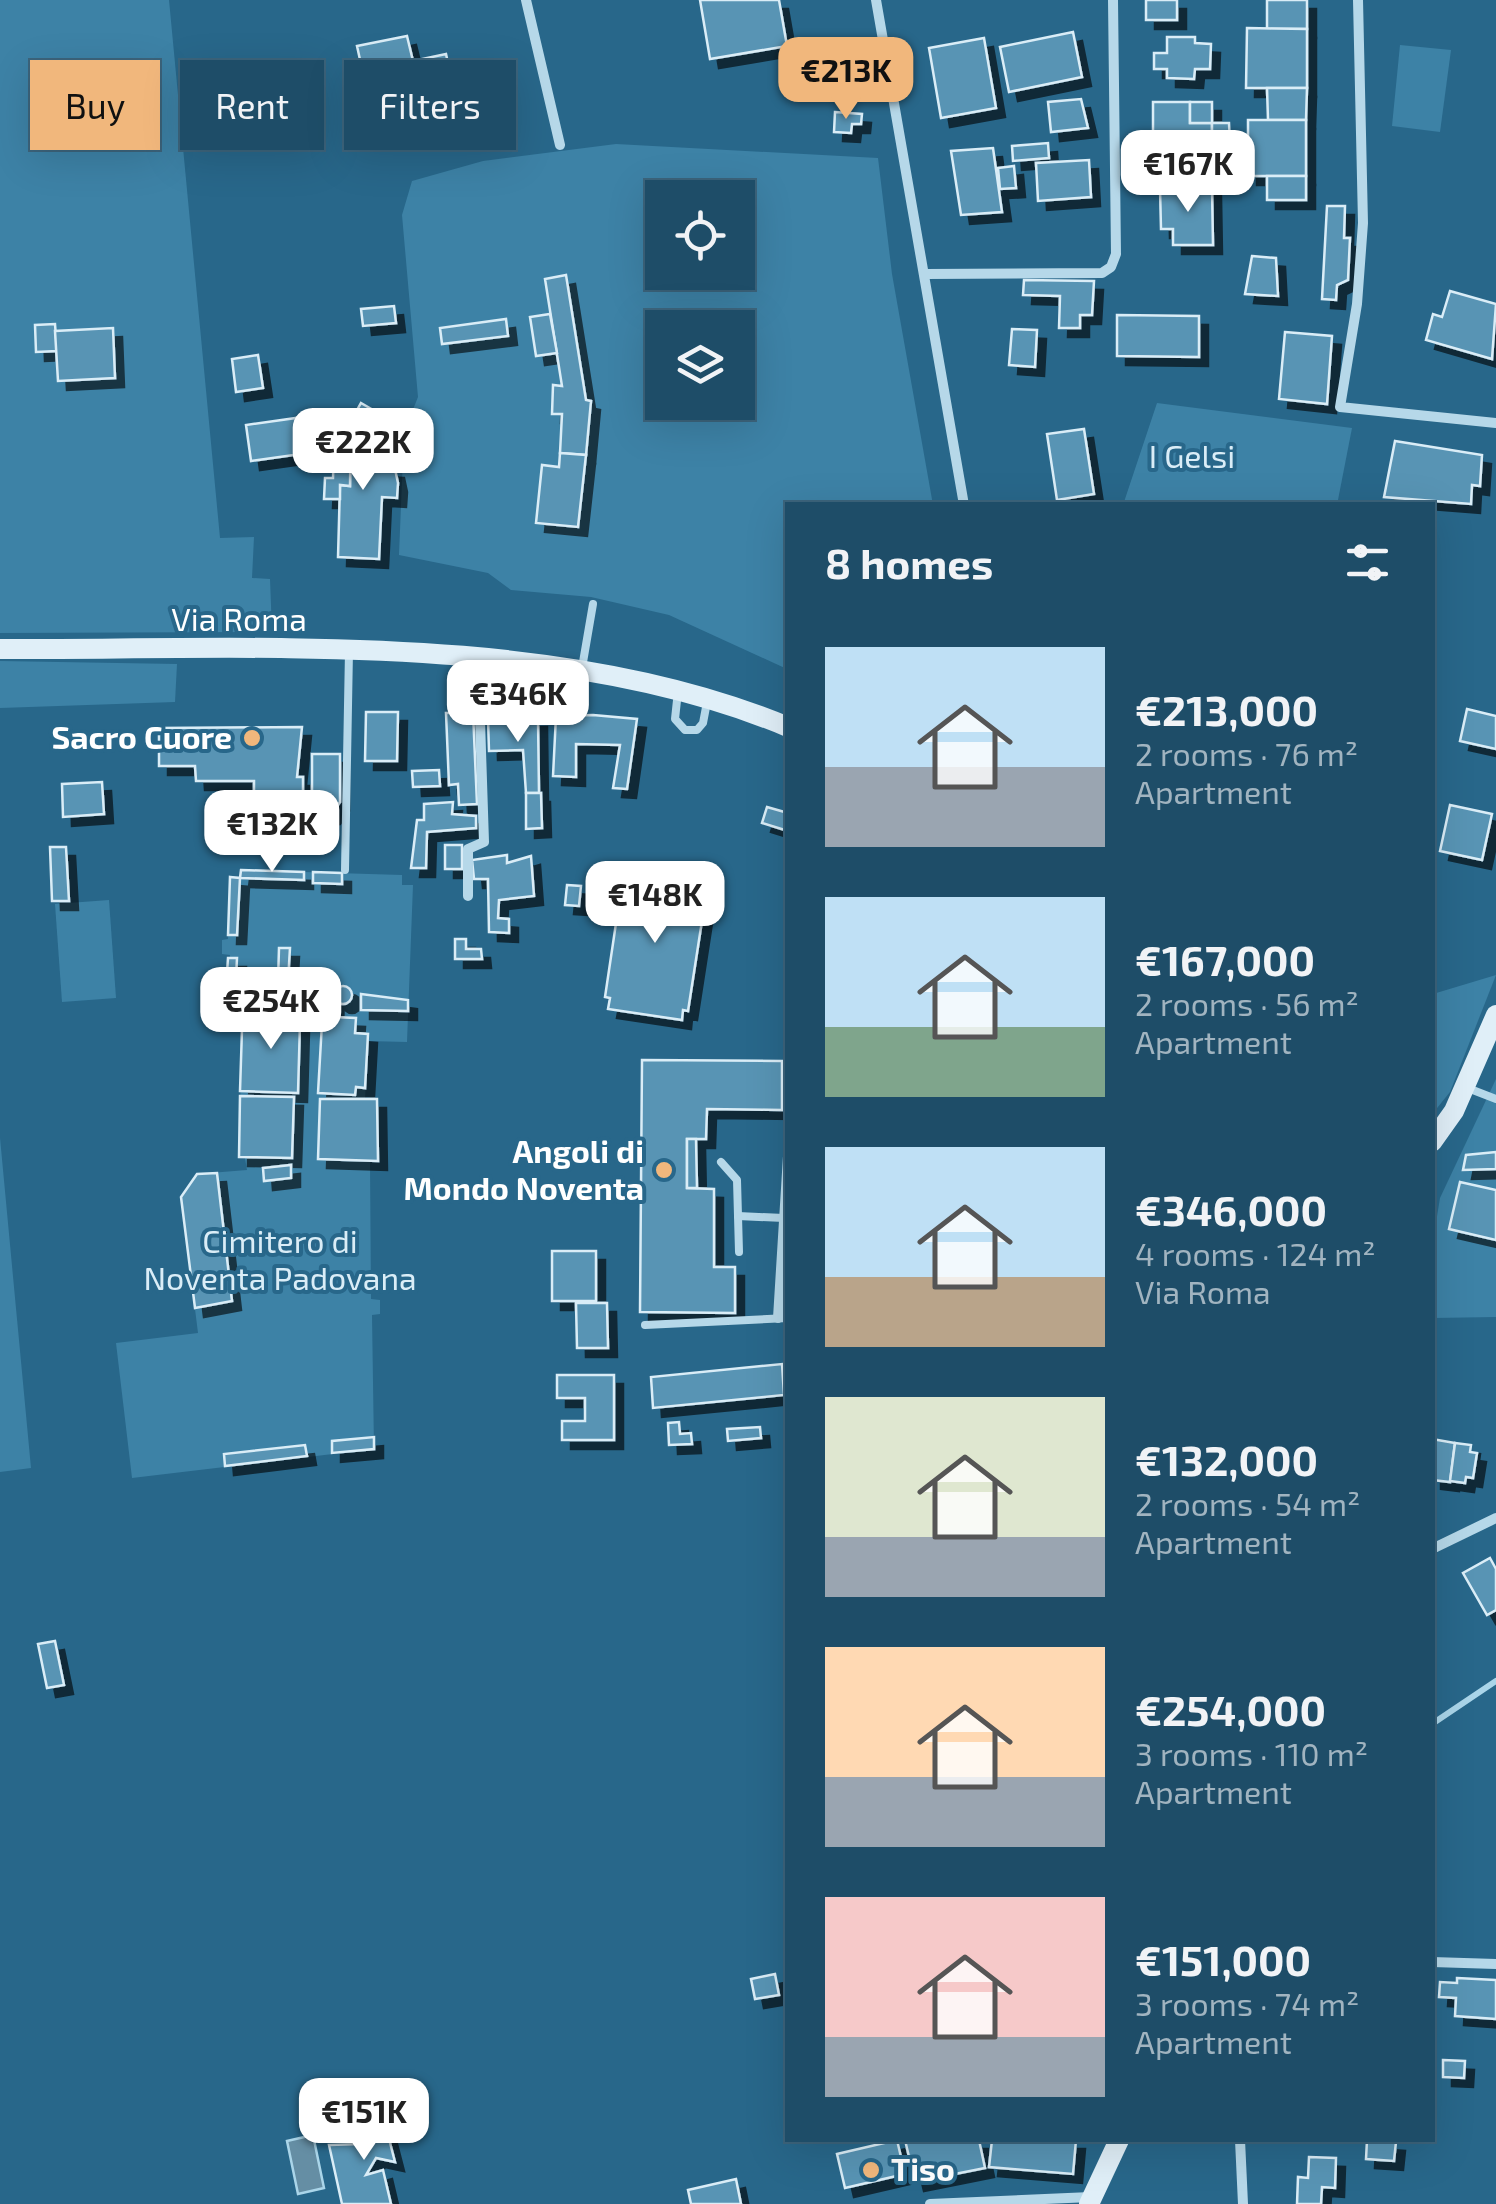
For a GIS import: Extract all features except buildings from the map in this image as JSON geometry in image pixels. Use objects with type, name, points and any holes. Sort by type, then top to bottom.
[{"type":"street","points":[[526,0],[560,145]]},
{"type":"street","points":[[876,0],[964,502]]},
{"type":"street","points":[[926,274],[1102,273],[1112,267],[1116,254],[1113,0]]},
{"type":"street","points":[[1358,0],[1363,222],[1357,304],[1340,407],[1496,423]]},
{"type":"street","name":"Via Roma","points":[[0,649],[349,650],[478,660],[678,690],[785,726]]},
{"type":"street","points":[[468,896],[468,849],[484,842],[478,660]]},
{"type":"street","points":[[1435,1137],[1465,1087],[1496,1015]]},
{"type":"street","points":[[783,1318],[785,1202]]},
{"type":"street","points":[[1435,1548],[1496,1518]]},
{"type":"street","points":[[1435,1962],[1496,1964]]},
{"type":"street","points":[[930,2204],[1090,2201],[1118,2142]]},
{"type":"street","points":[[1240,2142],[1242,2204]]},
{"type":"lane","points":[[582,673],[592,604]]},
{"type":"lane","points":[[345,870],[349,650]]},
{"type":"lane","points":[[678,690],[675,718],[685,730],[696,730],[703,724],[708,698]]},
{"type":"lane","points":[[1465,1087],[1496,1099]]},
{"type":"lane","points":[[721,1162],[737,1180],[739,1252]]},
{"type":"lane","points":[[738,1216],[784,1218]]},
{"type":"lane","points":[[645,1324],[783,1318]]},
{"type":"green space","points":[[0,0],[169,0],[180,150],[183,150],[220,538],[254,537],[252,578],[270,579],[272,632],[0,633]]},
{"type":"green space","points":[[1400,45],[1451,50],[1440,132],[1392,126]]},
{"type":"green space","points":[[616,144],[878,158],[892,274],[932,502],[785,502],[785,668],[669,615],[591,597],[511,590],[488,573],[399,555],[404,432],[418,397],[402,215],[412,181],[483,161]]},
{"type":"green space","name":"I Gelsi","points":[[1157,403],[1352,428],[1338,502],[1124,502]]},
{"type":"green space","points":[[0,661],[177,664],[175,702],[0,708]]},
{"type":"green space","name":"Cimitero di Noventa Padovana","points":[[241,870],[402,875],[402,885],[413,885],[407,1042],[368,1041],[365,1099],[377,1099],[378,1161],[370,1162],[371,1299],[380,1300],[380,1314],[372,1315],[374,1449],[132,1478],[116,1343],[198,1333],[181,1197],[197,1174],[247,1170],[245,1158],[239,1157],[242,1029],[233,1028],[233,1018],[224,1018],[230,955],[222,954],[222,940],[228,939],[230,877],[240,877]]},
{"type":"green space","points":[[109,900],[116,998],[62,1002],[55,904]]},
{"type":"green space","points":[[1496,975],[1450,1092],[1435,1111],[1435,993]]},
{"type":"green space","points":[[1496,1079],[1496,1317],[1435,1318],[1435,1229],[1440,1198]]},
{"type":"green space","points":[[0,1138],[31,1468],[0,1472]]},
{"type":"shaded area","points":[[313,2135],[324,2188],[298,2194],[287,2141]]},
{"type":"waterway","points":[[1435,1722],[1496,1681]]},
{"type":"place","name":"Sacro Cuore","points":[[252,738]]},
{"type":"place","name":"Angoli di Mondo Noventa","points":[[664,1170]]},
{"type":"place","name":"Tiso","points":[[871,2170]]}]
